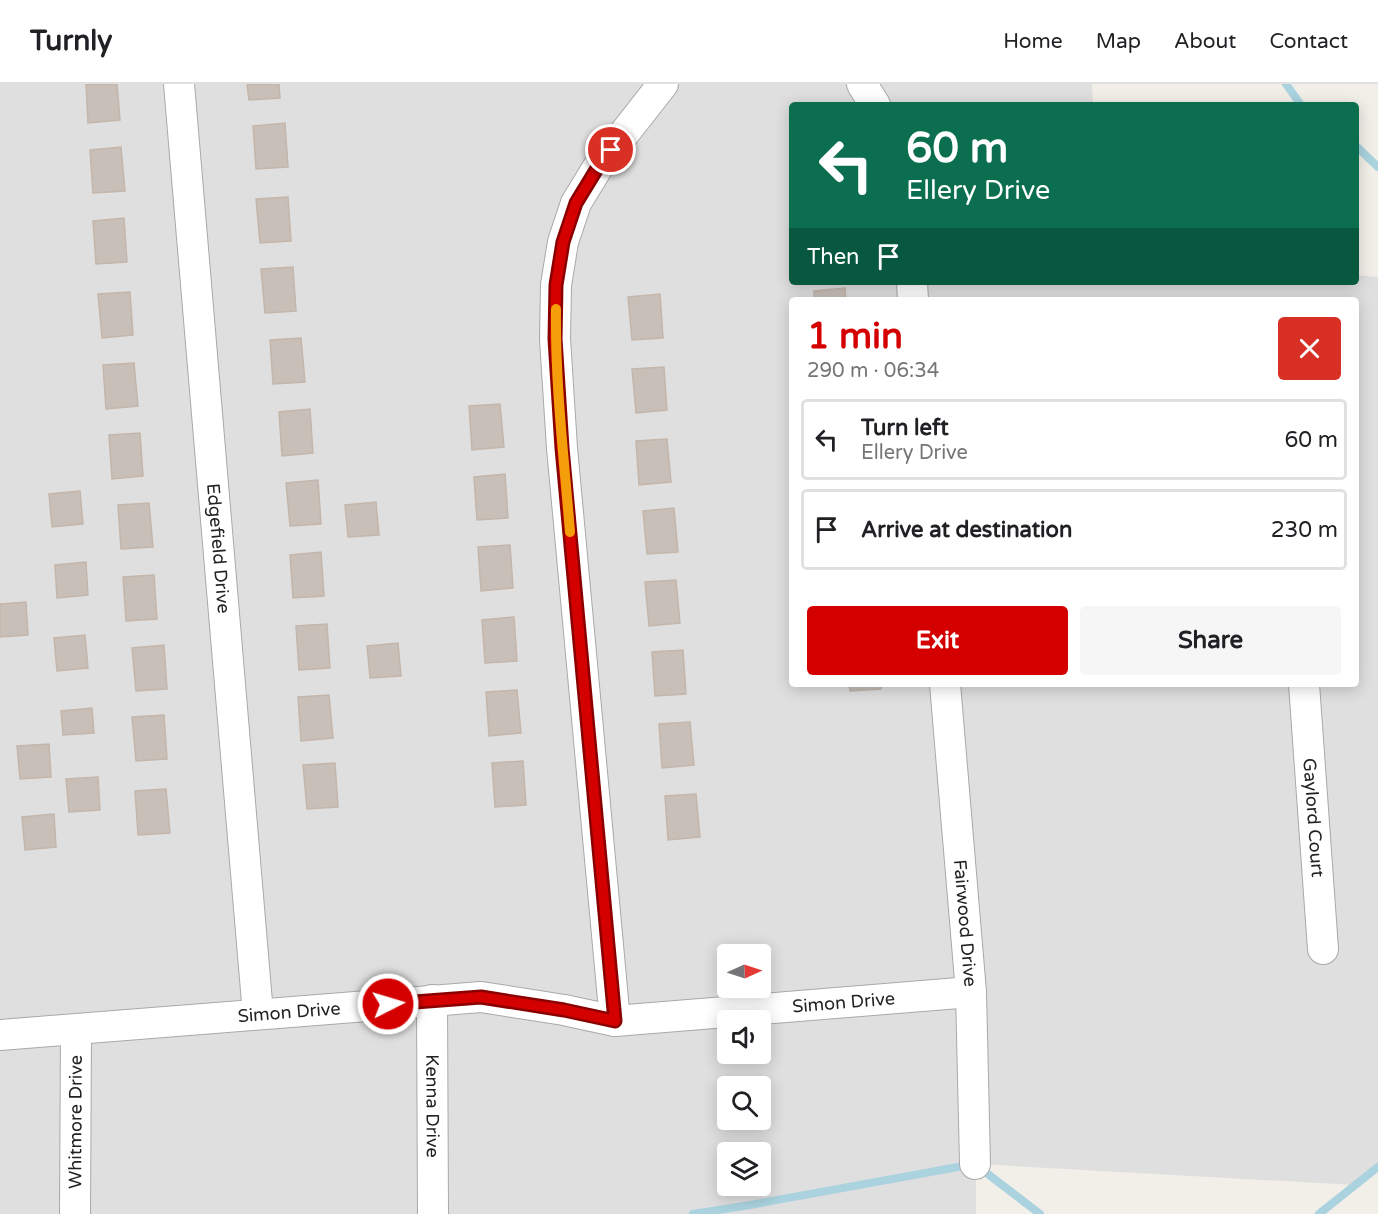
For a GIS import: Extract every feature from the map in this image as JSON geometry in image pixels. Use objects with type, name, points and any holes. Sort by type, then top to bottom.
[{"type":"street","name":"Edgefield Drive","points":[[179,84],[258,1014]]},
{"type":"street","points":[[615,1021],[562,448],[555,339],[556,285],[563,242],[576,203],[598,167],[663,84]]},
{"type":"street","points":[[862,84],[873,102]]},
{"type":"street","name":"Fairwood Drive","points":[[945,687],[971,992],[975,1164]]},
{"type":"street","name":"Gaylord Court","points":[[1304,687],[1323,949]]},
{"type":"street","name":"Simon Drive","points":[[0,1035],[481,997],[564,1010],[615,1021],[971,992]]},
{"type":"street","name":"Kenna Drive","points":[[432,1000],[433,1214]]},
{"type":"street","name":"Whitmore Drive","points":[[75,1214],[76,1030]]},
{"type":"shaded area","points":[[0,84],[1092,84],[1093,102],[789,102],[789,285],[1359,285],[1359,275],[1378,277],[1378,1167],[1355,1185],[976,1164],[976,1214],[0,1214]]},
{"type":"building","points":[[86,84],[117,84],[120,120],[88,123]]},
{"type":"building","points":[[247,84],[279,84],[280,98],[249,100]]},
{"type":"building","points":[[285,123],[288,167],[256,169],[253,126]]},
{"type":"building","points":[[121,147],[125,191],[93,193],[90,150]]},
{"type":"building","points":[[288,197],[291,241],[260,243],[256,199]]},
{"type":"building","points":[[124,218],[127,262],[96,264],[93,221]]},
{"type":"building","points":[[293,267],[296,311],[265,313],[261,269]]},
{"type":"building","points":[[845,288],[846,297],[814,297],[814,291]]},
{"type":"building","points":[[130,292],[133,335],[102,338],[98,294]]},
{"type":"building","points":[[660,294],[663,338],[632,340],[628,297]]},
{"type":"building","points":[[301,338],[305,382],[273,384],[270,340]]},
{"type":"building","points":[[134,363],[138,406],[106,409],[103,365]]},
{"type":"building","points":[[664,367],[667,410],[636,413],[632,369]]},
{"type":"building","points":[[500,404],[504,447],[472,450],[469,406]]},
{"type":"building","points":[[310,409],[313,453],[282,456],[279,412]]},
{"type":"building","points":[[140,433],[143,476],[112,479],[109,435]]},
{"type":"building","points":[[667,439],[671,482],[639,485],[636,441]]},
{"type":"building","points":[[505,474],[508,518],[477,520],[474,477]]},
{"type":"building","points":[[318,480],[321,524],[290,526],[286,483]]},
{"type":"building","points":[[80,491],[83,524],[52,527],[49,494]]},
{"type":"building","points":[[376,502],[379,535],[348,537],[345,505]]},
{"type":"building","points":[[149,503],[153,547],[121,549],[118,505]]},
{"type":"building","points":[[674,508],[678,552],[647,554],[643,511]]},
{"type":"building","points":[[510,545],[513,588],[481,591],[478,547]]},
{"type":"building","points":[[321,552],[324,596],[293,598],[290,555]]},
{"type":"building","points":[[86,562],[88,595],[57,598],[55,565]]},
{"type":"building","points":[[154,575],[157,619],[126,621],[123,577]]},
{"type":"building","points":[[676,580],[680,623],[649,626],[645,582]]},
{"type":"building","points":[[26,602],[28,635],[0,637],[0,604]]},
{"type":"building","points":[[514,617],[517,661],[485,663],[482,620]]},
{"type":"building","points":[[327,624],[330,668],[299,670],[296,626]]},
{"type":"building","points":[[85,635],[88,668],[57,671],[54,638]]},
{"type":"building","points":[[398,643],[401,676],[370,678],[367,646]]},
{"type":"building","points":[[164,645],[167,689],[136,691],[132,648]]},
{"type":"building","points":[[683,650],[686,694],[655,696],[652,652]]},
{"type":"building","points":[[849,687],[881,687],[881,689],[850,691]]},
{"type":"building","points":[[517,690],[521,733],[489,736],[486,692]]},
{"type":"building","points":[[329,695],[333,738],[301,741],[298,697]]},
{"type":"building","points":[[92,708],[94,733],[63,735],[61,711]]},
{"type":"building","points":[[164,715],[167,759],[136,761],[132,717]]},
{"type":"building","points":[[690,722],[694,765],[662,768],[659,724]]},
{"type":"building","points":[[49,744],[51,777],[20,779],[17,746]]},
{"type":"building","points":[[523,761],[526,805],[495,807],[492,763]]},
{"type":"building","points":[[335,763],[338,807],[307,809],[303,765]]},
{"type":"building","points":[[98,777],[100,810],[69,812],[66,779]]},
{"type":"building","points":[[166,789],[170,833],[138,835],[135,791]]},
{"type":"building","points":[[696,794],[700,837],[668,840],[665,796]]},
{"type":"building","points":[[54,814],[56,847],[25,850],[22,817]]},
{"type":"waterway","points":[[1286,84],[1299,102]]},
{"type":"waterway","points":[[1359,149],[1378,167]]},
{"type":"waterway","points":[[693,1214],[969,1165]]},
{"type":"waterway","points":[[1319,1214],[1378,1167]]},
{"type":"waterway","points":[[980,1168],[1040,1214]]},
{"type":"slow traffic","points":[[556,309],[555,339],[570,532]]},
{"type":"route","points":[[388,1004],[481,997],[564,1010],[615,1021],[562,448],[555,339],[556,285],[563,242],[576,203],[611,150]]}]
